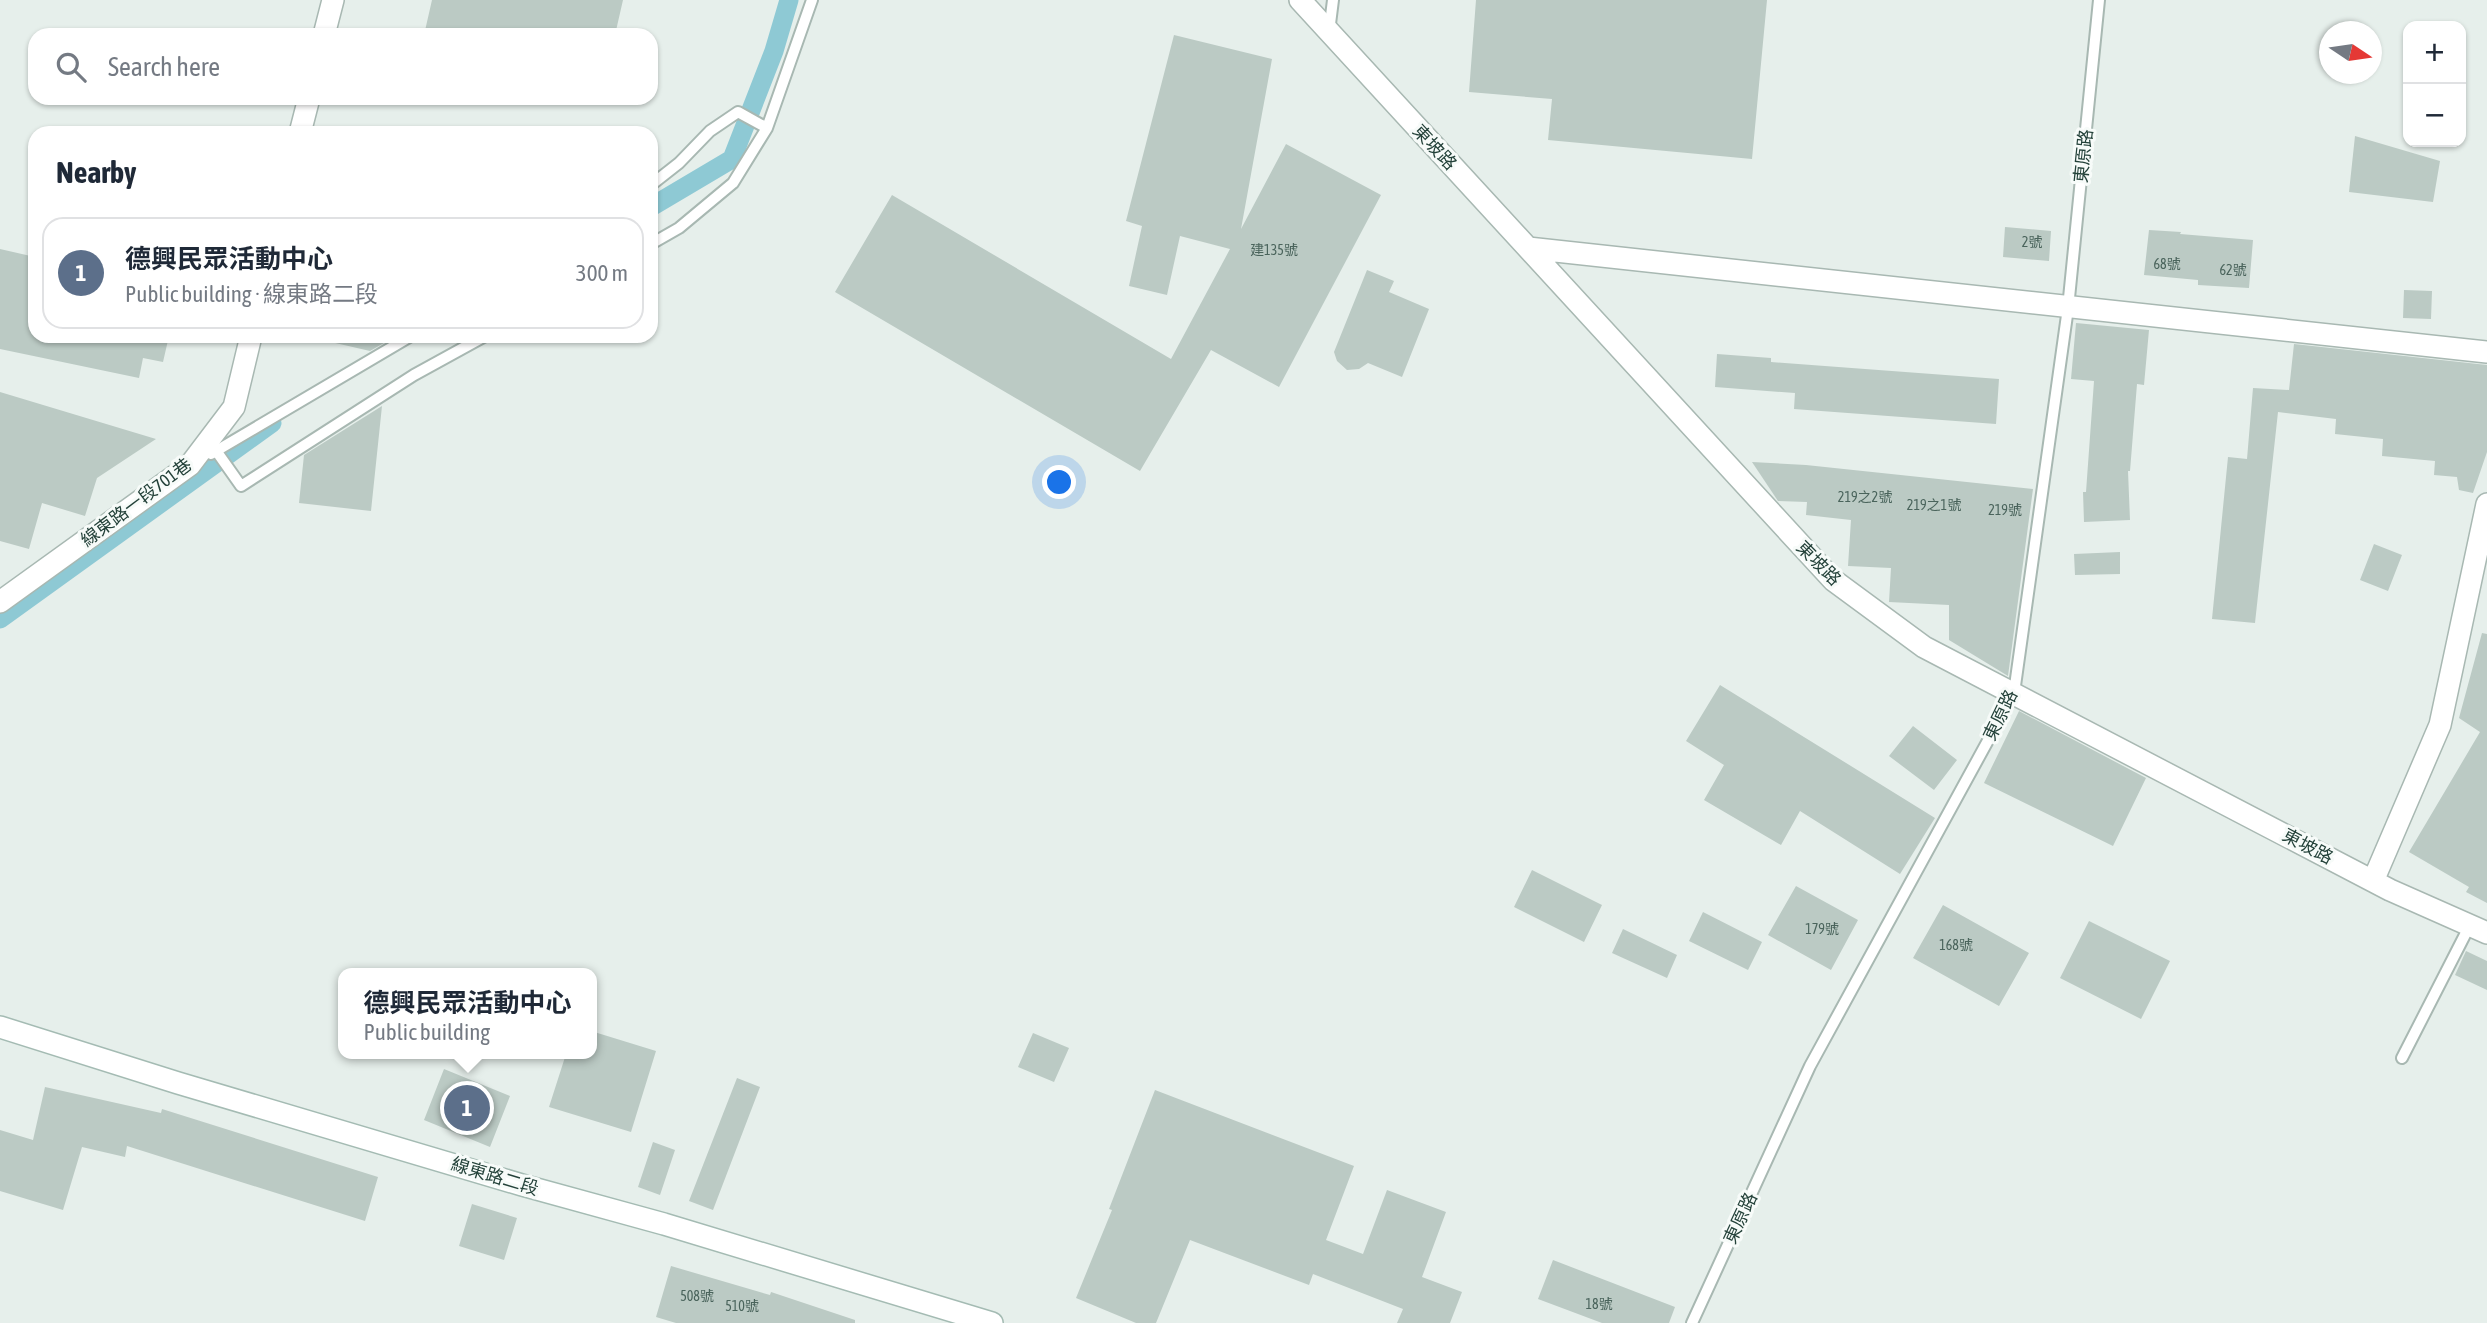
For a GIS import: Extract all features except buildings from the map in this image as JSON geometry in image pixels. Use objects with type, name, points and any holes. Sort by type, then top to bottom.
[{"type":"street","points":[[326,28],[333,0]]},
{"type":"street","name":"東坡路","points":[[1300,0],[1833,580],[1923,647],[2373,881],[2478,929]]},
{"type":"street","points":[[302,126],[307,105]]},
{"type":"street","points":[[1528,248],[2487,352]]},
{"type":"street","name":"線東路一段701巷","points":[[0,602],[190,465],[234,407],[249,343]]},
{"type":"street","points":[[2373,881],[2440,725],[2487,504]]},
{"type":"street","name":"線東路二段","points":[[0,1027],[178,1083],[522,1185],[664,1224],[992,1323]]},
{"type":"lane","points":[[658,240],[680,228],[733,183],[767,128],[812,0]]},
{"type":"lane","points":[[1329,32],[1334,0]]},
{"type":"lane","name":"東原路","points":[[1692,1323],[1810,1066],[2014,693],[2067,308],[2099,0]]},
{"type":"lane","points":[[658,180],[679,163],[710,131],[738,112],[767,128]]},
{"type":"lane","points":[[190,465],[217,452],[399,343]]},
{"type":"lane","points":[[217,452],[241,486],[414,375],[472,343]]},
{"type":"lane","points":[[2402,1058],[2478,929]]},
{"type":"waterway","points":[[658,203],[732,159],[774,51],[789,0]]},
{"type":"waterway","points":[[0,619],[272,423]]},
{"type":"place","name":"德興民眾活動中心","points":[[467,1108]]}]
